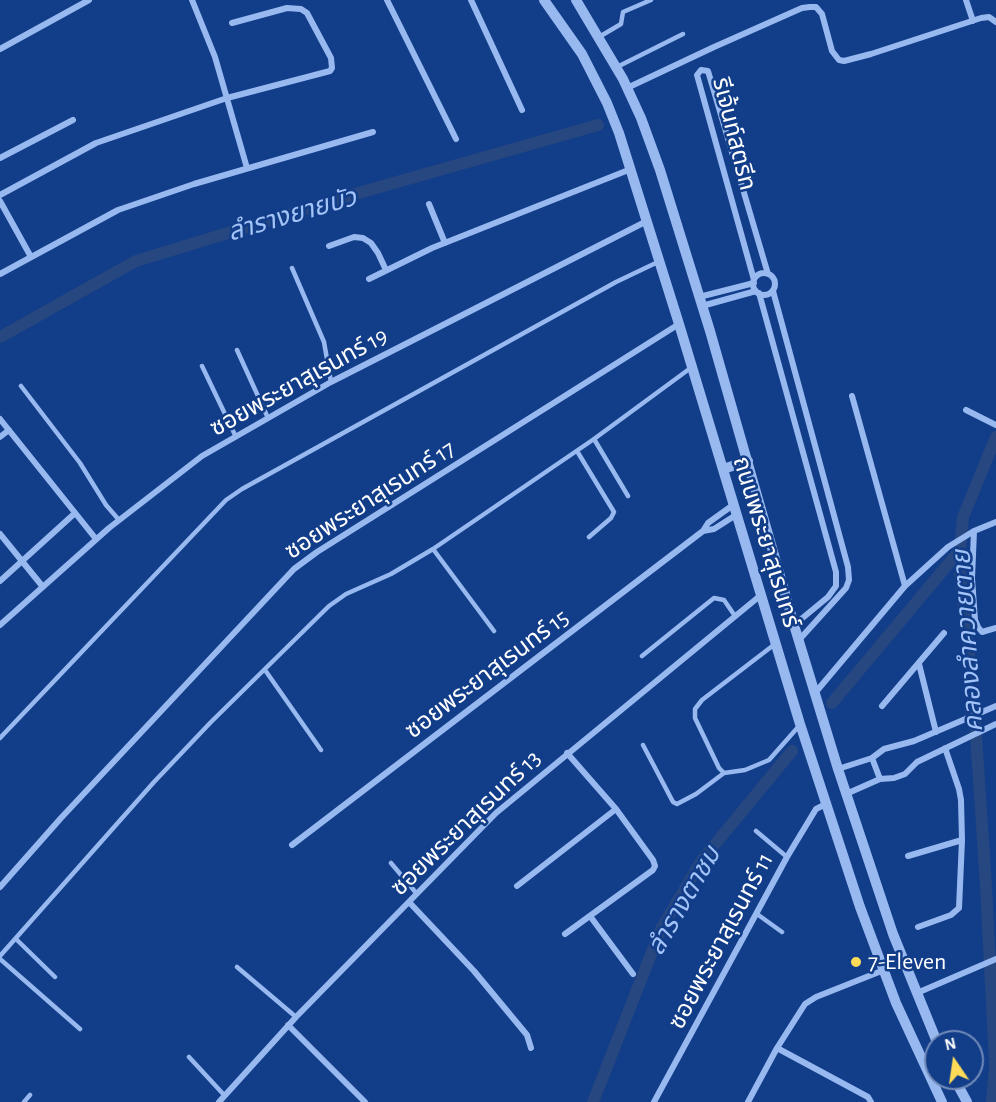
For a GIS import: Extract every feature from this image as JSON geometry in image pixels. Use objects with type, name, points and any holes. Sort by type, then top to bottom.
[{"type":"street","points":[[0,49],[89,0]]},
{"type":"street","points":[[192,0],[206,30],[248,168]]},
{"type":"street","points":[[387,0],[456,139]]},
{"type":"street","points":[[471,0],[522,110]]},
{"type":"street","name":"ถนนพระยาสุเรนทร์","points":[[544,0],[582,54],[595,78],[632,169],[775,644],[860,907],[896,1003],[942,1102]]},
{"type":"street","name":"ถนนพระยาสุเรนทร์","points":[[576,0],[617,67],[660,170],[838,769],[893,934],[932,1030]]},
{"type":"street","points":[[966,0],[973,21]]},
{"type":"street","points":[[627,88],[802,8],[816,7],[822,14],[832,51],[839,60],[844,61],[973,21],[989,17],[996,22]]},
{"type":"street","points":[[0,195],[96,143],[227,98],[330,71],[333,63],[307,13],[301,9],[287,8],[232,23]]},
{"type":"street","name":"รีเจ้นท์สตรีท","points":[[794,625],[828,597],[836,586],[836,572],[697,75],[701,70],[708,71],[768,274],[775,281],[773,291],[848,567],[849,580],[846,588],[799,640]]},
{"type":"street","points":[[0,158],[73,120]]},
{"type":"street","points":[[0,274],[118,210],[248,168],[373,132]]},
{"type":"street","points":[[369,279],[445,243],[632,169]]},
{"type":"street","points":[[0,201],[31,257]]},
{"type":"street","points":[[429,204],[445,243]]},
{"type":"street","name":"ซอยพระยาสุเรนทร์ 19","points":[[0,625],[96,539],[202,456],[331,382],[648,221]]},
{"type":"street","points":[[329,246],[354,237],[363,238],[371,243],[386,270]]},
{"type":"street","points":[[701,302],[754,281],[758,275],[768,274]]},
{"type":"street","points":[[701,302],[758,292],[768,294],[773,291]]},
{"type":"street","name":"ซอยพระยาสุเรนทร์ 17","points":[[0,887],[61,818],[294,569],[317,552],[679,324]]},
{"type":"street","points":[[852,396],[905,586]]},
{"type":"street","points":[[966,410],[996,425]]},
{"type":"street","points":[[0,419],[96,539]]},
{"type":"street","points":[[0,437],[9,430]]},
{"type":"street","points":[[723,469],[748,461]]},
{"type":"street","name":"ซอยพระยาสุเรนทร์ 15","points":[[292,845],[703,531],[714,529],[735,510]]},
{"type":"street","points":[[0,581],[74,514]]},
{"type":"street","points":[[815,693],[905,586],[948,547],[971,532],[996,522]]},
{"type":"street","points":[[971,532],[975,620],[982,632],[996,628]]},
{"type":"street","points":[[0,534],[43,587]]},
{"type":"street","name":"ซอยพระยาสุเรนทร์ 13","points":[[219,1102],[288,1025],[496,813],[761,595]]},
{"type":"street","points":[[882,706],[944,633]]},
{"type":"street","points":[[919,664],[936,732]]},
{"type":"street","points":[[838,769],[872,758],[884,749],[914,741],[995,707]]},
{"type":"street","points":[[846,794],[880,779],[905,774],[917,762],[996,724]]},
{"type":"street","points":[[918,927],[951,915],[959,908],[962,840],[959,789],[945,748]]},
{"type":"street","points":[[566,934],[653,870],[655,866],[616,809],[567,753]]},
{"type":"street","points":[[872,758],[880,779]]},
{"type":"street","name":"ซอยพระยาสุเรนทร์ 11","points":[[654,1102],[787,857],[816,809],[826,804]]},
{"type":"street","points":[[517,886],[616,809]]},
{"type":"street","points":[[908,856],[962,840]]},
{"type":"street","points":[[409,902],[474,971],[527,1035],[531,1048]]},
{"type":"street","points":[[591,916],[633,974]]},
{"type":"street","points":[[916,994],[996,959]]},
{"type":"street","points":[[748,1102],[777,1048],[805,1004],[816,997],[884,970]]},
{"type":"street","points":[[288,1025],[364,1102]]},
{"type":"street","points":[[777,1048],[868,1097],[871,1102]]},
{"type":"lane","points":[[599,37],[621,24],[623,12],[651,0]]},
{"type":"lane","points":[[617,67],[683,34]]},
{"type":"lane","points":[[0,738],[226,500],[616,282],[660,261]]},
{"type":"lane","points":[[292,268],[324,342],[331,382]]},
{"type":"lane","points":[[237,350],[268,418]]},
{"type":"lane","points":[[202,366],[236,437]]},
{"type":"lane","points":[[81,1029],[0,958],[153,782],[329,606],[346,594],[391,574],[433,549],[577,451],[692,367]]},
{"type":"lane","points":[[21,386],[80,463],[106,505],[119,520]]},
{"type":"lane","points":[[594,439],[628,496]]},
{"type":"lane","points":[[577,451],[614,512],[589,537]]},
{"type":"lane","points":[[433,549],[494,631]]},
{"type":"lane","points":[[642,656],[714,598],[724,600],[735,616]]},
{"type":"lane","points":[[724,772],[719,768],[698,724],[695,709],[702,700],[775,644]]},
{"type":"lane","points":[[265,670],[321,750]]},
{"type":"lane","points":[[643,746],[673,802],[677,804],[685,802],[724,772],[745,770],[769,760],[800,724]]},
{"type":"lane","points":[[756,831],[787,857]]},
{"type":"lane","points":[[391,863],[417,894]]},
{"type":"lane","points":[[757,914],[782,932]]},
{"type":"lane","points":[[16,939],[56,977]]},
{"type":"lane","points":[[237,967],[296,1017]]},
{"type":"lane","points":[[189,1057],[225,1096]]},
{"type":"lane","points":[[24,1102],[30,1095]]},
{"type":"waterway","name":"ลำรางยายบัว","points":[[0,337],[136,261],[362,192],[598,125]]},
{"type":"waterway","name":"คลองลำควายตาย","points":[[992,1102],[995,1065],[986,886],[973,690],[960,575],[960,550],[963,517],[996,437]]},
{"type":"waterway","name":"ลำรางตาชม","points":[[832,703],[960,550]]},
{"type":"waterway","name":"ลำรางตาชม","points":[[593,1102],[661,929],[702,860],[792,751]]},
{"type":"place","name":"7-Eleven","points":[[856,962]]}]
